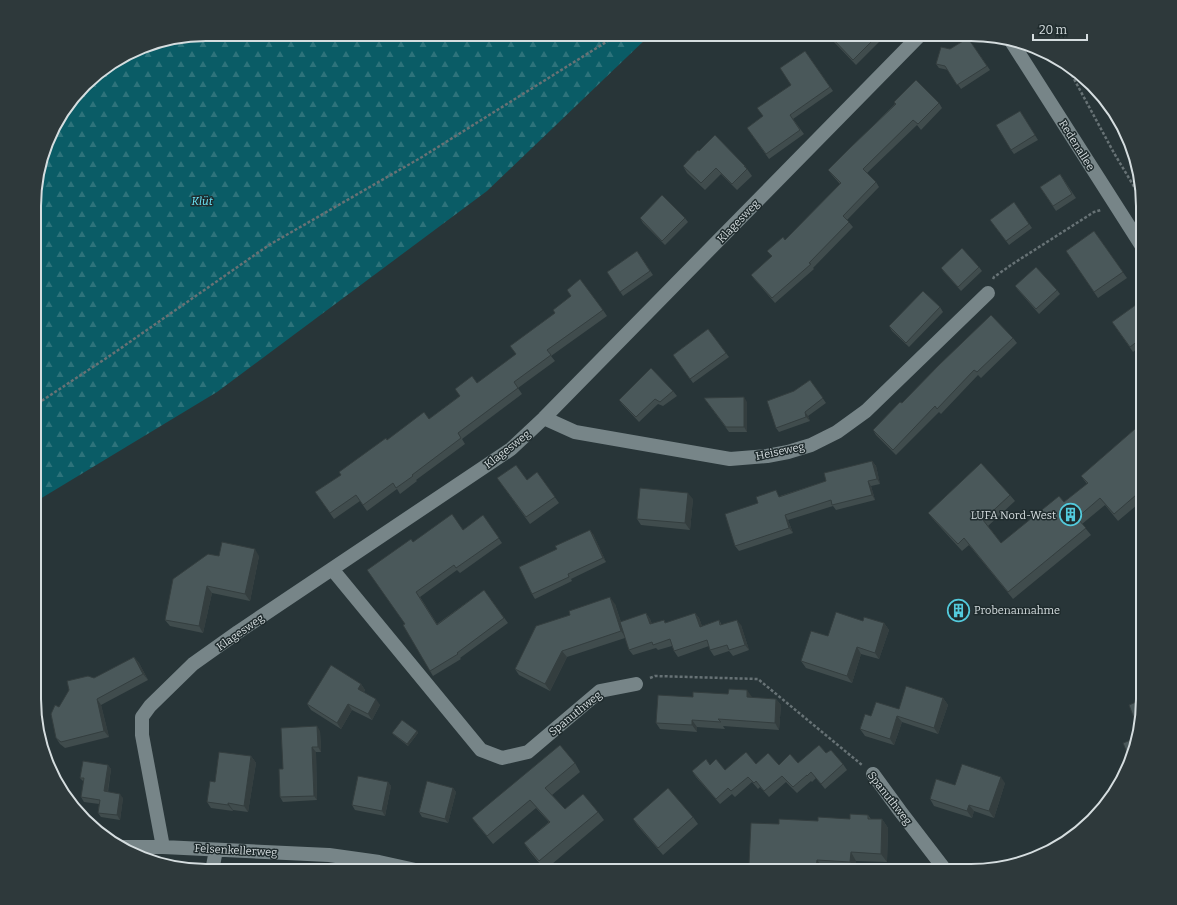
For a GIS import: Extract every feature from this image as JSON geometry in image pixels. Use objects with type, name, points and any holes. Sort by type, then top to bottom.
[{"type":"street","name":"Klagesweg","points":[[163,847],[142,735],[142,717],[150,706],[193,664],[238,632],[511,449],[544,418],[914,41]]},
{"type":"street","name":"Redenallee","points":[[1015,47],[1136,237]]},
{"type":"street","name":"Heiseweg","points":[[544,418],[575,432],[730,459],[767,456],[788,452],[811,445],[837,432],[866,411],[988,293]]},
{"type":"street","name":"Spanuthweg","points":[[332,570],[481,750],[502,758],[528,752],[600,691],[636,684]]},
{"type":"street","name":"Spanuthweg","points":[[873,774],[941,864]]},
{"type":"street","name":"Felsenkellerweg","points":[[133,847],[163,847],[329,855],[388,864]]},
{"type":"street","points":[[213,864],[216,850]]},
{"type":"path","points":[[41,401],[111,355],[269,245],[422,157],[608,41]]},
{"type":"path","points":[[1072,75],[1135,189]]},
{"type":"path","points":[[988,293],[994,277],[1014,263],[1094,212],[1115,205]]},
{"type":"path","name":"Spanuthweg","points":[[636,684],[655,676],[758,679],[873,774]]},
{"type":"green space","name":"Klüt","points":[[195,41],[644,41],[487,191],[217,392],[41,498],[42,184],[50,153],[63,123],[75,105],[89,89],[105,75],[123,63],[153,50],[173,44]]},
{"type":"building","points":[[835,41],[872,41],[853,60]]},
{"type":"building","points":[[963,41],[970,41],[987,66],[957,85],[945,66],[936,64],[941,47],[950,49]]},
{"type":"building","points":[[805,51],[830,87],[790,115],[800,130],[766,154],[747,128],[763,116],[757,108],[791,85],[780,68]]},
{"type":"building","points":[[916,80],[939,103],[918,124],[913,120],[863,169],[876,182],[843,216],[849,222],[809,263],[811,264],[772,298],[751,275],[772,256],[767,251],[783,237],[785,240],[841,183],[828,170],[896,104],[894,102]]},
{"type":"building","points":[[1020,111],[1035,135],[1011,150],[996,125]]},
{"type":"building","points":[[715,135],[747,169],[732,184],[716,168],[701,183],[683,166]]},
{"type":"building","points":[[1060,174],[1072,194],[1053,206],[1040,187]]},
{"type":"building","points":[[662,195],[685,218],[662,241],[640,218]]},
{"type":"building","points":[[1014,202],[1029,224],[1006,241],[990,220]]},
{"type":"building","points":[[1094,231],[1123,272],[1094,292],[1066,251]]},
{"type":"building","points":[[962,248],[979,267],[958,287],[941,268]]},
{"type":"building","points":[[637,251],[650,271],[620,292],[607,272]]},
{"type":"building","points":[[1036,267],[1057,290],[1036,309],[1015,286]]},
{"type":"building","points":[[580,279],[603,310],[547,350],[551,355],[514,382],[518,388],[458,433],[461,438],[412,475],[413,476],[396,488],[393,483],[363,505],[356,495],[330,513],[315,492],[341,475],[339,472],[386,438],[387,440],[424,412],[429,419],[460,396],[455,389],[472,376],[477,383],[516,354],[510,346],[555,313],[553,310],[571,296],[567,290]]},
{"type":"building","points":[[923,291],[940,307],[906,343],[889,326]]},
{"type":"building","points":[[1136,305],[1136,342],[1130,347],[1112,322]]},
{"type":"building","points":[[991,315],[1013,338],[977,372],[974,370],[937,409],[935,406],[893,450],[873,430],[900,402],[902,403]]},
{"type":"building","points":[[708,329],[726,353],[690,379],[673,355]]},
{"type":"building","points":[[651,368],[673,391],[660,402],[655,399],[636,417],[619,400]]},
{"type":"building","points":[[810,380],[823,398],[805,412],[806,417],[776,428],[767,401],[794,391]]},
{"type":"building","points":[[744,397],[744,427],[726,427],[704,398]]},
{"type":"building","points":[[1136,428],[1136,495],[1114,514],[1100,498],[1077,518],[1086,528],[1008,592],[964,538],[958,544],[928,513],[981,463],[1010,495],[983,520],[1001,543],[1059,496],[1064,502],[1088,483],[1081,476]]},
{"type":"building","points":[[872,461],[877,479],[868,481],[872,495],[832,505],[831,500],[785,515],[789,528],[735,546],[725,514],[758,503],[756,497],[776,490],[779,497],[826,481],[824,473]]},
{"type":"building","points":[[516,465],[527,480],[537,472],[555,497],[526,517],[497,478]]},
{"type":"building","points":[[640,488],[688,493],[685,523],[637,519]]},
{"type":"building","points":[[452,514],[463,530],[483,515],[499,538],[456,568],[454,565],[416,592],[437,625],[484,590],[504,618],[457,653],[458,654],[430,671],[403,625],[405,624],[367,570],[411,539],[413,542]]},
{"type":"building","points":[[590,530],[603,558],[568,574],[569,577],[532,594],[519,567],[557,549],[555,546]]},
{"type":"building","points":[[222,542],[255,549],[245,594],[207,586],[199,626],[165,620],[173,579],[208,554],[219,556]]},
{"type":"building","points":[[610,597],[621,631],[562,651],[545,684],[515,669],[536,626],[570,615],[569,611]]},
{"type":"building","points":[[836,612],[863,621],[864,617],[884,623],[875,653],[857,647],[847,676],[801,661],[811,631],[828,636]]},
{"type":"building","points":[[646,613],[650,624],[664,620],[665,623],[695,613],[700,627],[719,620],[720,625],[737,620],[745,645],[729,650],[727,645],[710,650],[707,640],[674,651],[670,639],[653,645],[652,642],[629,650],[620,622]]},
{"type":"building","points":[[134,657],[143,674],[97,699],[104,731],[61,742],[56,738],[51,714],[55,705],[59,707],[69,690],[67,681],[88,676],[94,678]]},
{"type":"building","points":[[331,665],[361,684],[358,689],[376,699],[368,714],[348,704],[337,723],[307,704]]},
{"type":"building","points":[[906,686],[943,698],[934,728],[897,716],[890,739],[860,729],[865,714],[871,716],[876,702],[899,709]]},
{"type":"building","points":[[729,689],[747,690],[747,697],[776,699],[775,723],[718,719],[721,722],[692,720],[692,725],[656,723],[658,695],[693,697],[693,692],[728,694]]},
{"type":"building","points":[[1136,702],[1135,721],[1129,705]]},
{"type":"building","points":[[402,720],[417,731],[407,744],[392,733]]},
{"type":"building","points":[[317,726],[318,747],[312,747],[314,796],[280,797],[279,769],[283,769],[281,728]]},
{"type":"building","points":[[1131,740],[1127,752],[1123,743]]},
{"type":"building","points":[[560,745],[575,763],[545,788],[565,809],[583,794],[598,812],[539,861],[524,843],[550,822],[530,800],[487,836],[472,818]]},
{"type":"building","points":[[819,745],[826,753],[831,750],[843,764],[821,784],[811,772],[793,787],[782,776],[764,791],[756,781],[754,783],[748,777],[731,791],[728,788],[716,799],[692,771],[706,759],[710,765],[716,759],[725,770],[746,752],[756,764],[768,753],[779,765],[790,754],[798,763]]},
{"type":"building","points":[[219,752],[251,756],[244,806],[228,803],[228,805],[207,802],[210,781],[215,782]]},
{"type":"building","points":[[83,761],[108,765],[104,791],[120,794],[117,815],[98,813],[100,800],[81,797],[84,778],[80,778]]},
{"type":"building","points":[[962,764],[1001,777],[989,811],[969,805],[967,811],[930,799],[936,779],[955,785]]},
{"type":"building","points":[[358,776],[388,782],[382,811],[352,805]]},
{"type":"building","points":[[427,781],[453,788],[445,819],[419,812]]},
{"type":"building","points":[[668,788],[693,817],[658,848],[633,819]]},
{"type":"building","points":[[850,814],[868,815],[868,819],[882,819],[881,854],[851,852],[850,862],[817,860],[816,864],[749,864],[751,823],[779,824],[779,819],[818,821],[818,817],[850,819]]},
{"type":"place","name":"LUFA Nord-West","points":[[1071,515]]},
{"type":"place","name":"Probenannahme","points":[[958,610]]}]
